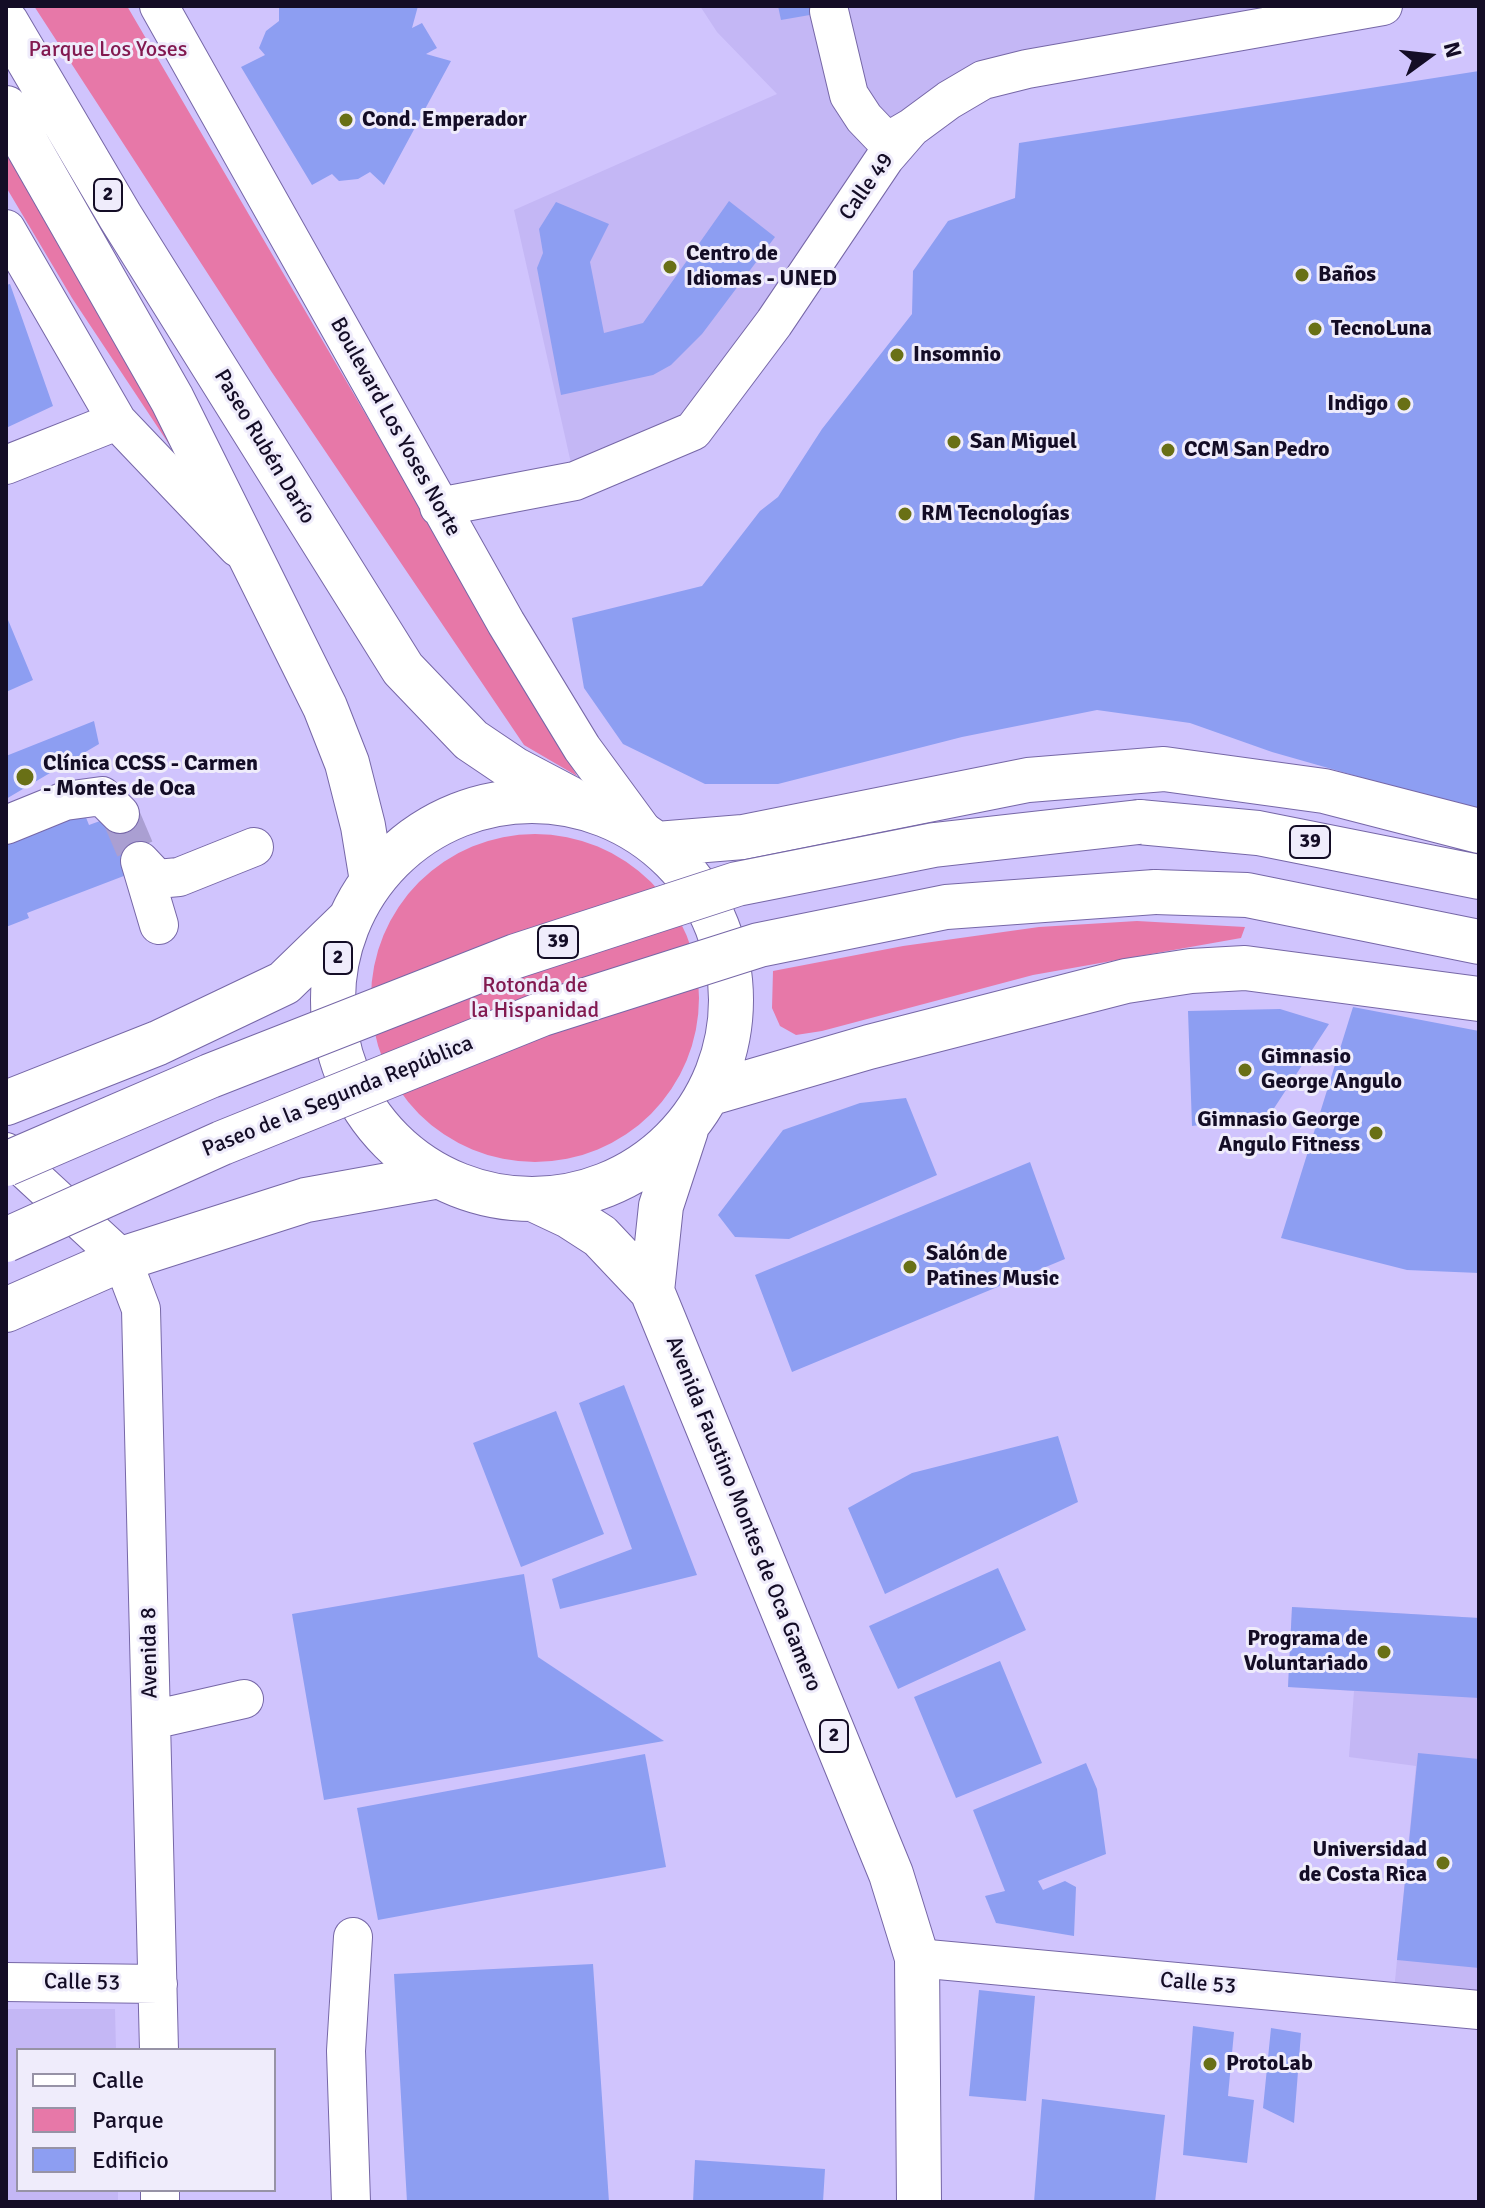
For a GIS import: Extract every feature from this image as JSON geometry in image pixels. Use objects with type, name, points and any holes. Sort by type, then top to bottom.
[{"type":"highway","name":"Paseo Rubén Darío","points":[[6,22],[120,216],[403,669],[471,740],[514,769],[589,808]]},
{"type":"highway","name":"2","points":[[6,108],[172,399],[325,707],[347,763],[363,826],[372,881]]},
{"type":"highway","points":[[652,841],[743,837],[1028,780],[1164,769],[1324,791],[1479,831]]},
{"type":"highway","name":"2","points":[[529,800],[589,808],[652,841],[694,884],[720,934],[731,988],[727,1043],[699,1109],[657,1156],[620,1180],[579,1195],[535,1200],[502,1198],[439,1176],[404,1153],[375,1122],[353,1085],[338,1044],[334,1002],[337,959],[351,919],[372,881],[415,838],[469,810],[529,800]]},
{"type":"highway","name":"39","points":[[6,1164],[210,1076],[501,962],[737,884],[934,845],[1139,822],[1258,833],[1387,856],[1479,877]]},
{"type":"highway","name":"Paseo de la Segunda República","points":[[6,1240],[222,1143],[542,1014],[759,945],[946,907],[1155,892],[1247,895],[1479,942]]},
{"type":"highway","points":[[6,1103],[158,1043],[284,983],[351,919]]},
{"type":"highway","points":[[699,1109],[898,1039],[1126,981],[1191,971],[1245,968],[1479,999]]},
{"type":"highway","name":"Avenida Faustino Montes de Oca Gamero","points":[[652,1291],[661,1206],[699,1109]]},
{"type":"highway","points":[[6,1310],[122,1259],[306,1200],[439,1176]]},
{"type":"highway","name":"Avenida Faustino Montes de Oca Gamero","points":[[535,1200],[569,1216],[600,1236],[652,1291],[891,1874],[917,1958],[919,2202]]},
{"type":"street","name":"Boulevard Los Yoses Norte","points":[[159,6],[439,507],[582,748],[652,841]]},
{"type":"street","name":"Calle 49","points":[[439,507],[575,481],[693,431],[774,323],[885,158],[911,128],[983,80],[1027,69],[1383,6]]},
{"type":"street","points":[[829,11],[849,95],[864,118],[887,142],[911,128]]},
{"type":"street","points":[[6,229],[117,421],[253,564]]},
{"type":"street","points":[[6,465],[117,421]]},
{"type":"street","points":[[6,825],[65,801],[102,796],[120,814]]},
{"type":"street","points":[[159,925],[140,861],[157,879],[179,877],[254,847]]},
{"type":"street","points":[[6,1152],[122,1259]]},
{"type":"street","name":"Avenida 8","points":[[122,1259],[141,1309],[159,2048]]},
{"type":"street","points":[[152,1720],[244,1699]]},
{"type":"street","points":[[351,2202],[346,2051],[353,1937]]},
{"type":"street","name":"Calle 53","points":[[917,1958],[1479,2010]]},
{"type":"street","name":"Calle 53","points":[[6,1982],[158,1984]]},
{"type":"shaded area","name":"Centro de Idiomas - UNED","points":[[700,6],[1383,6],[949,100],[693,431],[575,481],[514,210],[777,94],[717,32]]},
{"type":"shaded area","name":"Universidad de Costa Rica","points":[[1292,1607],[1479,1618],[1479,2010],[1393,2001],[1416,1766],[1349,1757],[1354,1691],[1288,1687]]},
{"type":"shaded area","points":[[6,2009],[115,2009],[116,2048],[16,2048],[16,2192],[118,2192],[118,2202],[6,2202]]},
{"type":"green space","name":"Parque Los Yoses","points":[[34,6],[127,6],[577,776],[524,745],[271,371]]},
{"type":"green space","points":[[6,127],[206,500],[72,298],[6,187]]},
{"type":"green space","name":"Rotonda de la Hispanidad","points":[[535,834],[567,837],[598,846],[626,862],[651,882],[671,907],[687,935],[696,966],[699,998],[696,1030],[687,1061],[671,1089],[651,1114],[626,1134],[598,1150],[567,1159],[535,1162],[503,1159],[472,1150],[444,1134],[419,1114],[399,1089],[383,1061],[374,1030],[371,998],[374,966],[383,935],[399,907],[419,882],[444,862],[472,846],[503,837]]},
{"type":"green space","points":[[1137,921],[1245,927],[1241,938],[1033,975],[822,1031],[796,1035],[780,1026],[772,1008],[773,971],[903,946],[1039,927]]},
{"type":"building","name":"Cond. Emperador","points":[[279,6],[418,6],[412,28],[422,23],[437,48],[426,54],[451,61],[384,185],[370,172],[358,179],[339,181],[332,174],[312,185],[241,67],[265,55],[259,48],[266,31],[279,21]]},
{"type":"building","points":[[778,6],[850,6],[850,8],[781,20]]},
{"type":"building","points":[[1479,71],[1479,811],[1272,752],[1190,723],[1097,710],[962,737],[778,784],[705,784],[623,744],[584,688],[572,618],[702,586],[760,511],[778,497],[822,429],[912,314],[913,271],[948,221],[1015,198],[1019,143]]},
{"type":"building","points":[[729,201],[775,237],[702,334],[671,365],[653,375],[561,395],[537,268],[543,253],[539,229],[556,202],[609,224],[590,262],[604,333],[643,323]]},
{"type":"building","points":[[10,284],[53,406],[6,428],[6,285]]},
{"type":"building","points":[[6,615],[33,680],[6,692]]},
{"type":"building","name":"Clínica CCSS - Carmen - Montes de Oca","points":[[94,721],[99,744],[6,799],[6,756]]},
{"type":"building","points":[[81,805],[89,825],[130,810],[148,858],[129,874],[27,913],[29,918],[6,927],[6,833]]},
{"type":"building","name":"Gimnasio George Angulo Fitness","points":[[1353,1007],[1479,1031],[1479,1273],[1407,1270],[1281,1238]]},
{"type":"building","name":"Gimnasio George Angulo","points":[[1280,1009],[1329,1024],[1269,1116],[1192,1126],[1188,1011]]},
{"type":"building","points":[[906,1098],[937,1175],[789,1239],[735,1237],[718,1215],[783,1130],[860,1103]]},
{"type":"building","name":"Salón de Patines Music","points":[[1030,1162],[1065,1259],[792,1372],[755,1275]]},
{"type":"building","points":[[624,1385],[697,1575],[560,1609],[552,1579],[632,1549],[579,1403]]},
{"type":"building","points":[[556,1411],[604,1534],[521,1567],[473,1443]]},
{"type":"building","points":[[1058,1436],[1078,1502],[885,1594],[848,1508],[912,1473]]},
{"type":"building","points":[[998,1568],[1026,1630],[898,1689],[869,1626]]},
{"type":"building","points":[[524,1574],[538,1657],[664,1741],[324,1800],[292,1614]]},
{"type":"building","name":"Programa de Voluntariado","points":[[1292,1607],[1479,1618],[1479,1698],[1288,1687]]},
{"type":"building","points":[[1000,1661],[1042,1763],[956,1798],[914,1697]]},
{"type":"building","points":[[1418,1753],[1479,1759],[1479,1968],[1397,1960]]},
{"type":"building","points":[[645,1754],[666,1867],[378,1920],[357,1808]]},
{"type":"building","points":[[1086,1763],[1097,1789],[1106,1854],[1038,1881],[1043,1890],[1065,1881],[1076,1887],[1074,1936],[996,1923],[985,1896],[1005,1891],[973,1810]]},
{"type":"building","points":[[593,1964],[609,2202],[407,2202],[394,1974]]},
{"type":"building","points":[[979,1990],[1035,1996],[1026,2101],[969,2096]]},
{"type":"building","name":"ProtoLab","points":[[1193,2026],[1234,2032],[1228,2096],[1254,2100],[1247,2163],[1183,2155]]},
{"type":"building","points":[[1271,2028],[1301,2033],[1294,2123],[1263,2108]]},
{"type":"building","points":[[1042,2099],[1165,2115],[1155,2202],[1034,2202]]},
{"type":"building","points":[[695,2160],[825,2169],[823,2202],[693,2202]]},
{"type":"tunnel","points":[[120,814],[140,861]]},
{"type":"place","name":"Cond. Emperador","points":[[346,120]]},
{"type":"place","name":"Centro de Idiomas - UNED","points":[[670,267]]},
{"type":"place","name":"Baños","points":[[1302,275]]},
{"type":"place","name":"TecnoLuna","points":[[1315,329]]},
{"type":"place","name":"Insomnio","points":[[897,355]]},
{"type":"place","name":"Indigo","points":[[1404,404]]},
{"type":"place","name":"San Miguel","points":[[954,442]]},
{"type":"place","name":"CCM San Pedro","points":[[1168,450]]},
{"type":"place","name":"RM Tecnologías","points":[[905,514]]},
{"type":"place","name":"Clínica CCSS - Carmen - Montes de Oca","points":[[25,777]]},
{"type":"place","name":"Gimnasio George Angulo","points":[[1245,1070]]},
{"type":"place","name":"Gimnasio George Angulo Fitness","points":[[1376,1133]]},
{"type":"place","name":"Salón de Patines Music","points":[[910,1267]]},
{"type":"place","name":"Programa de Voluntariado","points":[[1384,1652]]},
{"type":"place","name":"Universidad de Costa Rica","points":[[1443,1863]]},
{"type":"place","name":"ProtoLab","points":[[1210,2064]]}]
